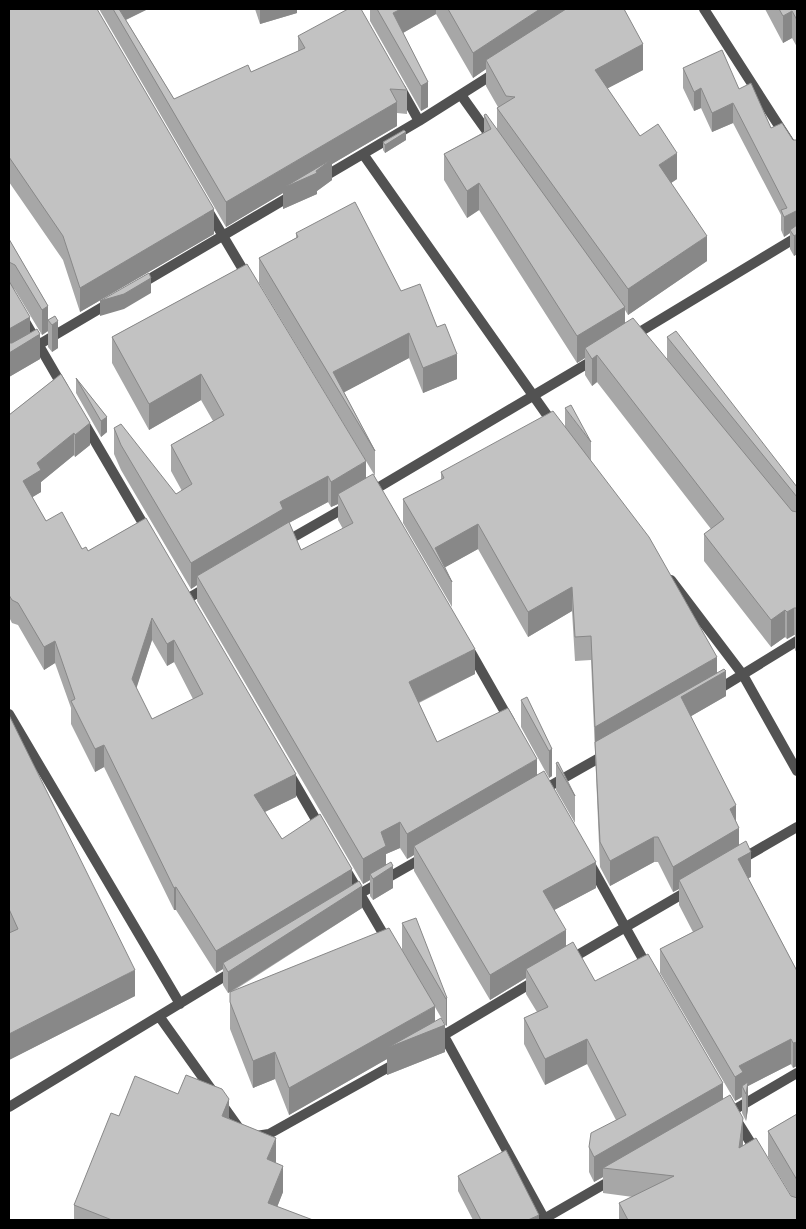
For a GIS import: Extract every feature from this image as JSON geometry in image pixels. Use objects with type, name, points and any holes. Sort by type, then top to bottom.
[{"type":"street","points":[[704,9],[797,154]]},
{"type":"street","points":[[24,354],[222,235],[461,96],[510,63]]},
{"type":"street","points":[[395,78],[419,121]]},
{"type":"street","points":[[461,96],[496,144]]},
{"type":"street","points":[[363,154],[533,398],[563,437]]},
{"type":"street","points":[[203,202],[253,286]]},
{"type":"street","points":[[632,337],[797,237]]},
{"type":"street","points":[[17,308],[68,396]]},
{"type":"street","points":[[273,549],[533,398],[600,356]]},
{"type":"street","points":[[78,413],[152,539]]},
{"type":"street","points":[[665,572],[743,675],[797,772]]},
{"type":"street","points":[[187,599],[222,579]]},
{"type":"street","points":[[701,699],[743,675],[797,640]]},
{"type":"street","points":[[465,642],[514,727]]},
{"type":"street","points":[[9,714],[180,1004]]},
{"type":"street","points":[[531,797],[616,748]]},
{"type":"street","points":[[286,767],[330,843]]},
{"type":"street","points":[[728,867],[797,827]]},
{"type":"street","points":[[582,848],[654,977]]},
{"type":"street","points":[[343,904],[437,850]]},
{"type":"street","points":[[340,860],[394,952]]},
{"type":"street","points":[[427,1045],[702,882]]},
{"type":"street","points":[[9,1107],[245,964]]},
{"type":"street","points":[[159,1016],[236,1126],[245,1134],[253,1136],[269,1134],[411,1054]]},
{"type":"street","points":[[434,1019],[544,1220],[621,1175]]},
{"type":"street","points":[[714,1121],[729,1107],[797,1073]]},
{"type":"street","points":[[729,1107],[762,1160]]},
{"type":"building","points":[[9,9],[97,9],[214,209],[80,288],[63,236],[9,157]]},
{"type":"building","points":[[113,9],[119,9],[174,99],[248,65],[251,72],[305,48],[298,36],[348,9],[361,9],[407,90],[390,89],[397,102],[226,202]]},
{"type":"building","points":[[377,9],[401,9],[393,13],[428,82],[421,86]]},
{"type":"building","points":[[448,9],[540,9],[473,53]]},
{"type":"building","points":[[566,9],[624,9],[643,44],[595,70],[640,136],[658,124],[677,153],[659,165],[707,236],[628,289],[497,108],[515,97],[506,96],[486,60]]},
{"type":"building","points":[[779,9],[797,9],[797,20],[792,11],[783,16]]},
{"type":"building","points":[[722,50],[739,89],[751,83],[771,128],[782,123],[793,140],[797,140],[797,211],[784,217],[781,210],[787,208],[733,103],[712,113],[701,88],[694,92],[683,68]]},
{"type":"building","points":[[486,114],[625,307],[577,336],[479,183],[467,191],[444,154],[491,129],[484,115]]},
{"type":"building","points":[[404,130],[406,132],[385,145],[383,142]]},
{"type":"building","points":[[332,159],[316,171],[317,173],[283,188]]},
{"type":"building","points":[[355,202],[401,291],[420,284],[437,327],[445,324],[457,354],[423,368],[409,333],[333,372],[375,451],[259,258],[298,237],[296,233]]},
{"type":"building","points":[[797,225],[797,234],[794,236],[790,230]]},
{"type":"building","points":[[9,239],[48,306],[42,310],[15,265],[9,262]]},
{"type":"building","points":[[247,264],[366,461],[331,482],[328,476],[280,502],[283,509],[191,563],[121,445],[114,428],[121,424],[176,494],[192,484],[171,445],[224,415],[201,374],[149,404],[112,337]]},
{"type":"building","points":[[149,273],[151,278],[124,294],[100,301]]},
{"type":"building","points":[[9,281],[30,317],[9,329]]},
{"type":"building","points":[[55,316],[58,321],[52,325],[48,320]]},
{"type":"building","points":[[633,318],[792,511],[797,512],[797,608],[787,612],[785,610],[771,620],[704,534],[724,519],[597,355],[592,359],[585,348]]},
{"type":"building","points":[[37,329],[40,334],[9,353],[9,343]]},
{"type":"building","points":[[676,331],[797,487],[797,497],[667,337]]},
{"type":"building","points":[[61,374],[90,423],[75,435],[74,433],[37,463],[41,470],[23,481],[46,521],[62,512],[82,549],[86,547],[88,551],[146,518],[296,774],[254,795],[282,839],[320,814],[352,869],[216,951],[176,887],[174,888],[104,745],[95,749],[71,701],[75,699],[55,641],[44,647],[18,603],[12,600],[9,595],[9,415]],"holes":[[[152,618],[167,644],[174,640],[203,694],[152,719],[132,679]]]},
{"type":"building","points":[[76,378],[107,417],[101,421]]},
{"type":"building","points":[[571,405],[591,442],[565,408]]},
{"type":"building","points":[[553,411],[649,537],[717,657],[595,727],[591,636],[575,637],[572,587],[528,612],[478,524],[435,548],[452,582],[403,499],[444,478],[441,472]]},
{"type":"building","points":[[373,474],[475,649],[409,682],[437,742],[508,708],[537,759],[407,834],[400,822],[381,832],[386,846],[363,859],[197,576],[289,522],[301,550],[353,523],[338,494]]},
{"type":"building","points":[[724,669],[726,671],[681,697],[736,805],[730,809],[739,828],[673,867],[658,837],[654,837],[610,861],[600,842],[595,742]]},
{"type":"building","points":[[527,697],[552,749],[549,751],[521,700]]},
{"type":"building","points":[[9,715],[135,970],[9,1034],[9,933],[18,929],[9,909]]},
{"type":"building","points":[[558,762],[575,796],[556,763]]},
{"type":"building","points":[[544,771],[596,862],[543,891],[566,930],[490,975],[414,846]]},
{"type":"building","points":[[746,841],[751,852],[738,859],[797,971],[797,1042],[793,1043],[791,1039],[739,1066],[743,1072],[735,1077],[660,949],[703,927],[679,880]]},
{"type":"building","points":[[391,862],[393,866],[373,879],[370,874]]},
{"type":"building","points":[[359,881],[362,886],[228,972],[223,963]]},
{"type":"building","points":[[416,918],[447,998],[446,999],[402,923]]},
{"type":"building","points":[[389,928],[435,1006],[289,1088],[275,1052],[253,1061],[230,1002],[230,992]]},
{"type":"building","points":[[573,942],[595,981],[648,954],[723,1083],[594,1157],[589,1147],[591,1133],[626,1115],[587,1039],[545,1059],[524,1018],[548,1007],[526,969]]},
{"type":"building","points":[[441,1018],[445,1025],[387,1048]]},
{"type":"building","points":[[186,1075],[222,1089],[229,1099],[222,1116],[276,1138],[267,1159],[283,1166],[268,1203],[313,1220],[112,1220],[74,1205],[111,1113],[119,1116],[135,1076],[178,1094]]},
{"type":"building","points":[[748,1082],[746,1094],[742,1086]]},
{"type":"building","points":[[730,1095],[743,1118],[739,1148],[756,1138],[791,1196],[797,1198],[797,1220],[628,1220],[619,1203],[674,1176],[603,1168]]},
{"type":"building","points":[[797,1114],[797,1180],[768,1131]]},
{"type":"building","points":[[506,1150],[539,1215],[528,1220],[481,1220],[458,1176]]}]
